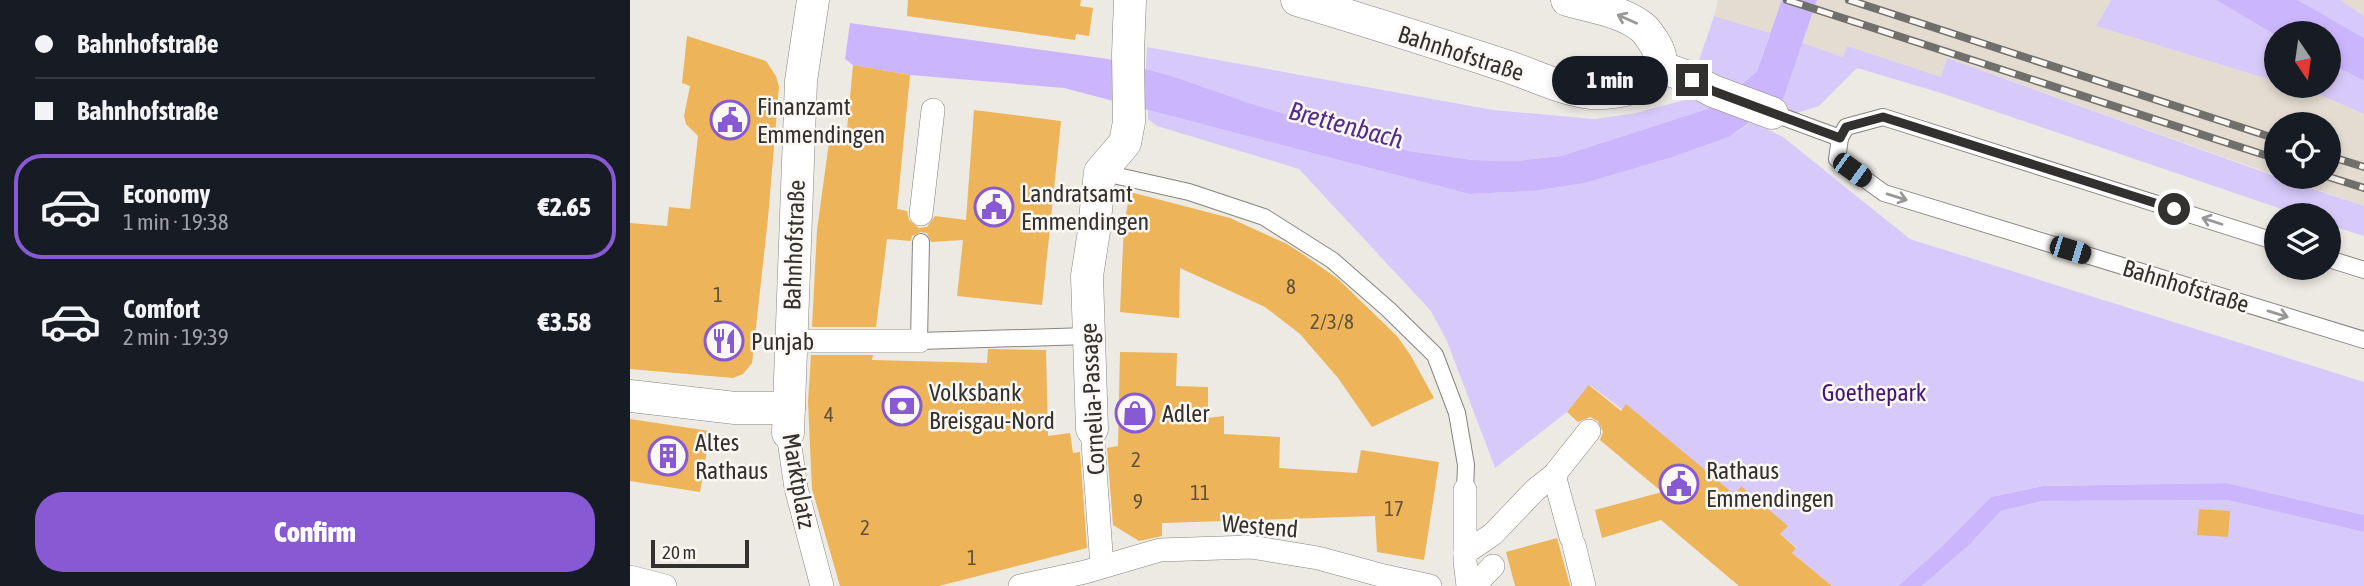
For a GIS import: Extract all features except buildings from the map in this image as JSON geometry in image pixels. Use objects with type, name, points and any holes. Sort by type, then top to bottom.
[{"type":"street","name":"Bahnhofstraße","points":[[788,420],[801,81],[813,0]]},
{"type":"street","points":[[1100,172],[1125,142],[1130,110],[1130,0]]},
{"type":"street","name":"Bahnhofstraße","points":[[1297,0],[1506,66],[1573,91],[1596,93],[1634,88],[1651,80],[1660,67]]},
{"type":"street","points":[[1567,0],[1604,10],[1644,28],[1659,52],[1660,67],[1772,113]]},
{"type":"street","points":[[921,214],[933,110]]},
{"type":"street","name":"Cornelia-Passage","points":[[1091,575],[1092,429],[1087,276],[1100,172]]},
{"type":"street","points":[[790,341],[919,341]]},
{"type":"street","name":"Marktplatz","points":[[630,397],[735,408],[788,420],[796,488],[822,586]]},
{"type":"street","points":[[1465,553],[1493,534],[1554,475],[1589,431]]},
{"type":"street","points":[[1554,475],[1584,586]]},
{"type":"street","points":[[1465,490],[1468,586]]},
{"type":"street","name":"Westend","points":[[1020,586],[1091,575],[1160,550],[1251,547],[1318,558],[1430,586]]},
{"type":"street","points":[[1474,586],[1493,566]]},
{"type":"street","points":[[630,577],[665,586]]},
{"type":"lane","points":[[1772,113],[1840,138],[1846,127],[1883,117],[2264,238]]},
{"type":"lane","name":"Bahnhofstraße","points":[[1840,138],[1837,159],[1884,193],[2364,340]]},
{"type":"lane","points":[[1100,172],[1189,192],[1264,217],[1332,260],[1351,276],[1435,355],[1457,413],[1466,465],[1465,490]]},
{"type":"lane","points":[[921,242],[919,341],[1088,336]]},
{"type":"lane","points":[[2341,262],[2364,270]]},
{"type":"shaded area","points":[[1716,0],[2111,0],[2096,26],[2264,78],[2264,98],[2327,98],[2364,114],[2364,206],[2315,189],[2341,189],[2341,112],[2264,112],[2264,171],[1947,58],[1941,77],[1848,47],[1843,57],[1714,16],[1718,1]]},
{"type":"shaded area","points":[[1782,0],[1817,0],[1783,99],[1729,137],[1585,183],[1534,191],[1469,194],[1064,88],[910,75],[853,65],[845,59],[850,23],[1108,59],[1172,76],[1249,103],[1409,151],[1473,160],[1516,161],[1561,156],[1707,109],[1733,92],[1757,71]]},
{"type":"shaded area","points":[[2216,0],[2298,0],[2334,21],[2264,21],[2264,28]]},
{"type":"shaded area","points":[[2340,0],[2364,0],[2364,16]]},
{"type":"shaded area","points":[[2342,25],[2364,38],[2364,81],[2342,70]]},
{"type":"shaded area","points":[[2227,483],[2364,515],[2364,532],[2227,500],[2042,501],[2001,511],[1969,545],[1922,586],[1898,586],[1991,497],[2043,486]]},
{"type":"green space","points":[[2111,0],[2216,0],[2264,28],[2264,78],[2096,26]]},
{"type":"green space","points":[[2298,0],[2340,0],[2364,16],[2364,38],[2342,25],[2342,21],[2334,21]]},
{"type":"green space","points":[[1714,16],[1770,33],[1757,71],[1733,92],[1707,109],[1561,156],[1516,161],[1473,160],[1409,151],[1146,69],[1147,47],[1493,110],[1595,119],[1636,113],[1692,98],[1692,81]]},
{"type":"green space","points":[[1802,43],[1843,57],[1847,46],[1941,77],[1947,58],[2264,172],[2264,189],[2313,189],[2364,206],[2364,236],[2341,229],[2341,203],[2264,203],[1941,93],[1857,68],[1819,106],[1797,113],[1772,107]]},
{"type":"green space","points":[[2342,70],[2364,81],[2364,114],[2327,98],[2342,98]]},
{"type":"green space","name":"Goethepark","points":[[1148,110],[1469,194],[1534,191],[1585,183],[1729,137],[1752,122],[1783,137],[1910,239],[2364,382],[2364,515],[2227,483],[2043,486],[1991,497],[1898,586],[1832,586],[1792,553],[1796,547],[1780,534],[1787,526],[1741,486],[1735,495],[1590,385],[1567,412],[1495,468],[1447,341],[1431,311],[1299,169],[1157,126],[1148,119]]},
{"type":"green space","points":[[2227,500],[2364,532],[2364,586],[1922,586],[1969,545],[2001,511],[2042,501]]},
{"type":"railway","points":[[1787,0],[2264,155]]},
{"type":"railway","points":[[1849,0],[2264,135]]},
{"type":"railway","points":[[2341,160],[2364,167]]},
{"type":"railway","points":[[2341,181],[2364,188]]},
{"type":"place","name":"Finanzamt Emmendingen","points":[[730,120]]},
{"type":"place","name":"Landratsamt Emmendingen","points":[[994,207]]},
{"type":"place","name":"Punjab","points":[[724,341]]},
{"type":"place","name":"Volksbank Breisgau-Nord","points":[[902,406]]},
{"type":"place","name":"Adler","points":[[1135,413]]},
{"type":"place","name":"Altes Rathaus","points":[[668,456]]},
{"type":"place","name":"Rathaus Emmendingen","points":[[1679,484]]},
{"type":"route","points":[[1692,80],[1713,91],[1840,138],[1846,127],[1883,117],[2174,209]]},
{"type":"water label","name":"Brettenbach","points":[[1346,125]]}]
